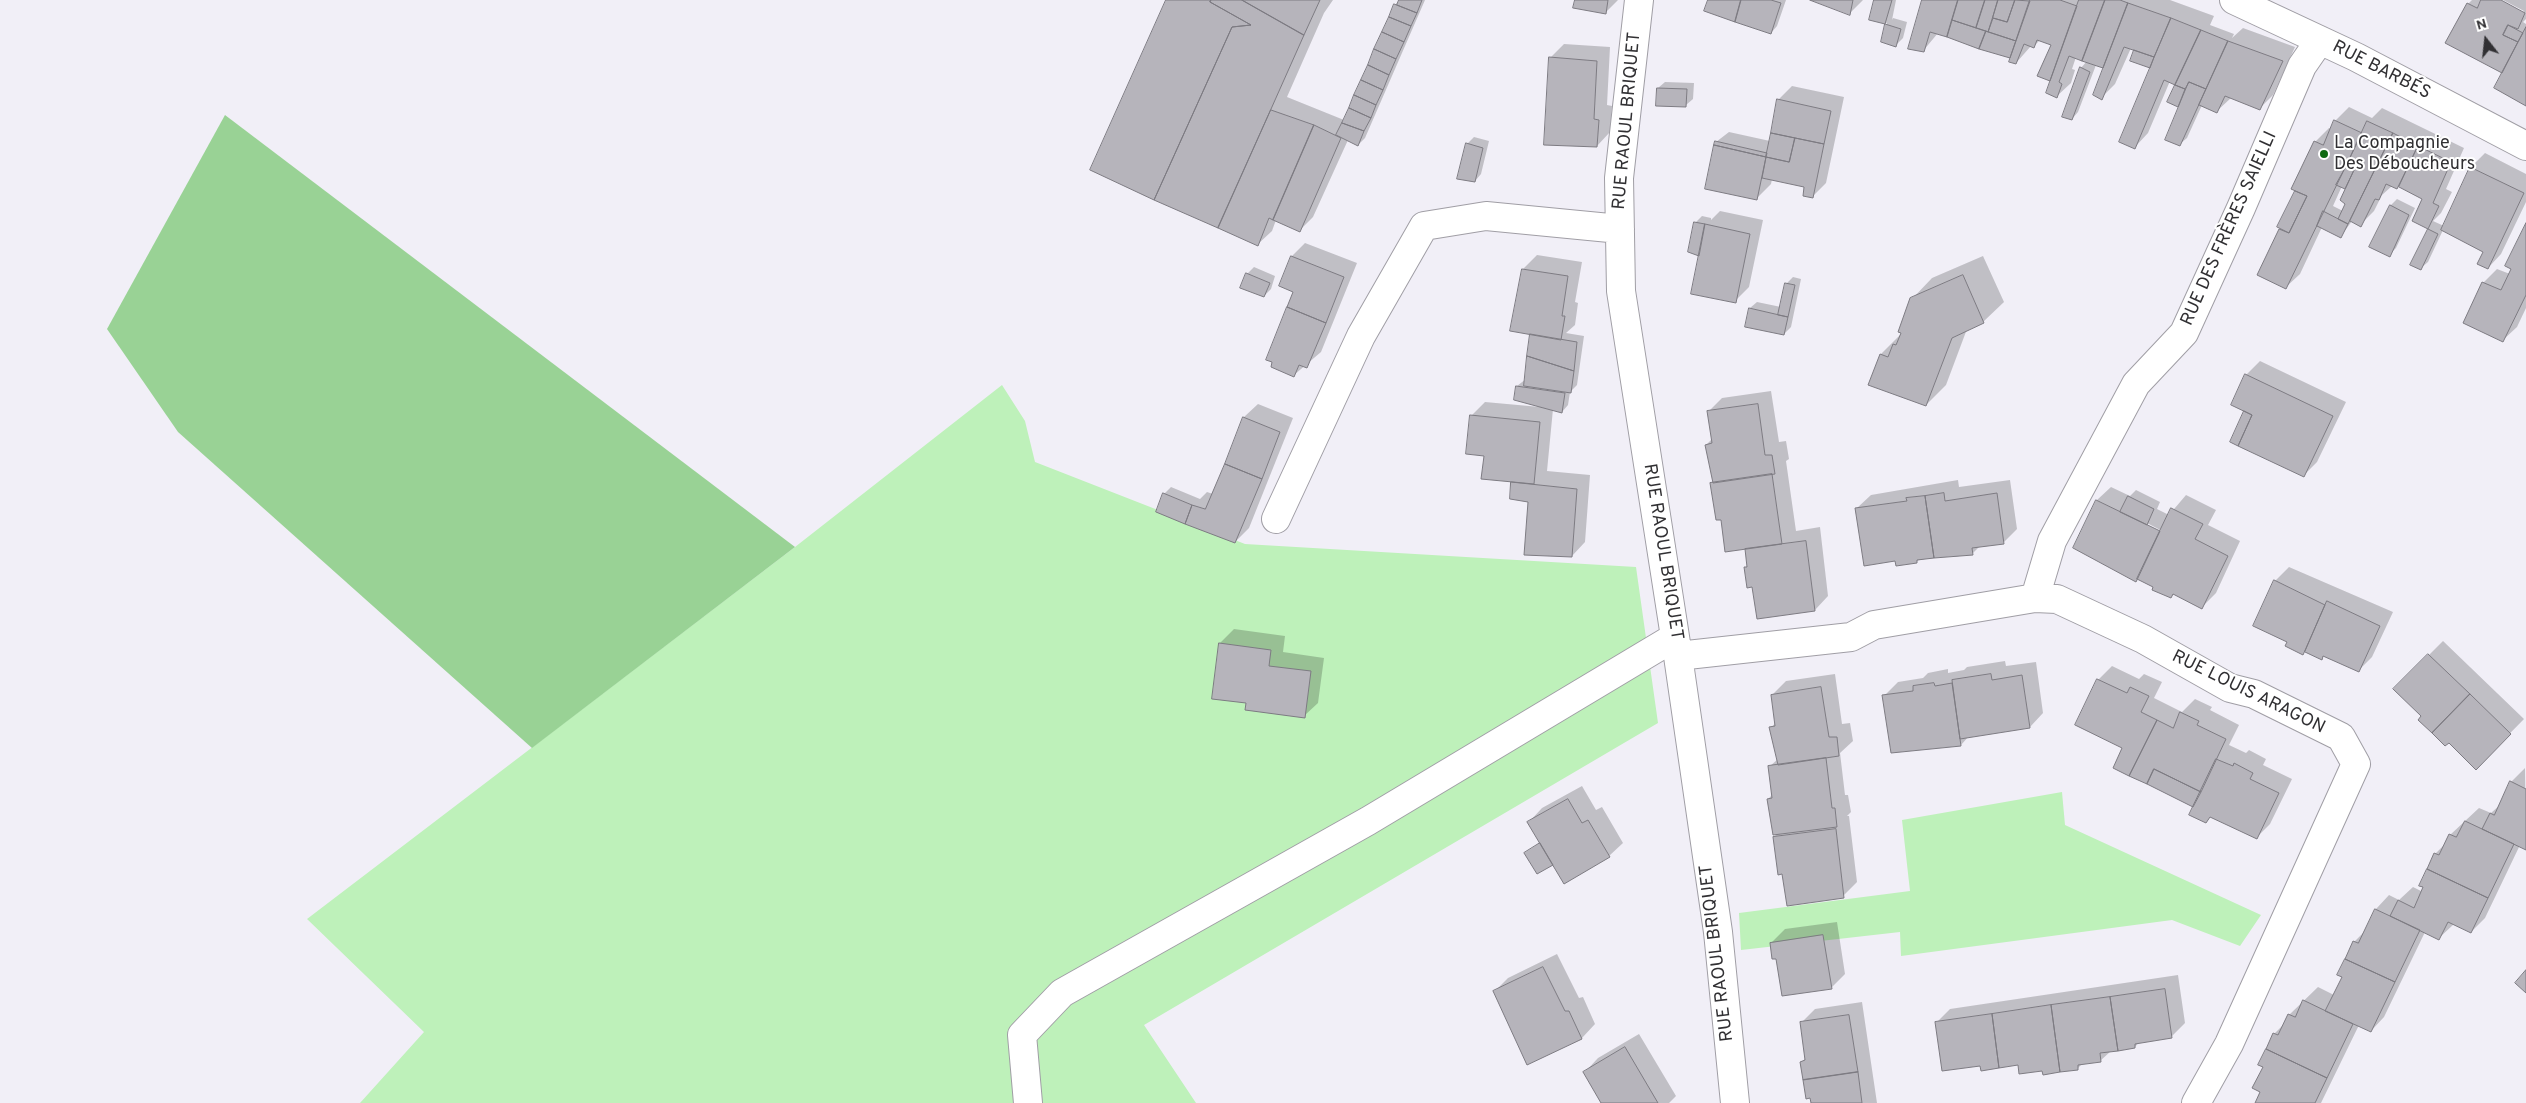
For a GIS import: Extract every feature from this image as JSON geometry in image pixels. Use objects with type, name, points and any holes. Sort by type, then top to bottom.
[{"type":"street","name":"RUE RAOUL BRIQUET","points":[[1639,0],[1619,178],[1620,291],[1677,646],[1718,932],[1735,1103]]},
{"type":"street","name":"RUE BARBÉS","points":[[2234,0],[2320,40],[2526,146]]},
{"type":"street","name":"RUE DES FRÈRES SAIELLI","points":[[2035,598],[2052,541],[2136,384],[2184,333],[2241,208],[2302,66],[2320,40]]},
{"type":"street","points":[[1276,519],[1361,336],[1424,226],[1486,216],[1620,229]]},
{"type":"street","name":"RUE LOUIS ARAGON","points":[[1677,646],[1851,637],[1874,625],[2035,598],[2057,599],[2143,639],[2230,688],[2254,694],[2341,737],[2356,764],[2229,1044],[2196,1103]]},
{"type":"street","points":[[1028,1103],[1022,1035],[1062,993],[1677,646]]},
{"type":"green space","points":[[225,115],[795,547],[532,748],[178,432],[107,329]]},
{"type":"green space","points":[[1002,385],[1025,421],[1035,462],[1245,544],[1636,567],[1658,723],[1144,1025],[1196,1103],[360,1103],[424,1032],[307,919],[795,547]]},
{"type":"green space","points":[[2062,792],[2065,825],[2261,915],[2240,946],[2172,920],[1901,956],[1900,932],[1741,950],[1739,913],[1910,891],[1902,820]]},
{"type":"building","points":[[1166,0],[1211,0],[1210,2],[1251,25],[1232,27],[1154,200],[1090,170]]},
{"type":"building","points":[[1211,0],[1242,0],[1304,35],[1218,228],[1154,200],[1232,27],[1251,25],[1210,2]]},
{"type":"building","points":[[1242,0],[1320,0],[1304,35]]},
{"type":"building","points":[[1399,0],[1422,0],[1417,13],[1397,5]]},
{"type":"building","points":[[1575,0],[1608,0],[1606,14],[1573,8]]},
{"type":"building","points":[[1708,0],[1741,0],[1735,22],[1704,11]]},
{"type":"building","points":[[1741,0],[1771,0],[1781,3],[1771,34],[1735,22]]},
{"type":"building","points":[[1810,0],[1853,0],[1850,15]]},
{"type":"building","points":[[1874,0],[1892,0],[1885,24],[1869,20]]},
{"type":"building","points":[[1922,0],[1958,0],[1947,37],[1930,32],[1924,52],[1908,49]]},
{"type":"building","points":[[1958,0],[1985,0],[1976,28],[1952,20]]},
{"type":"building","points":[[1985,0],[1998,0],[1988,32],[1976,28]]},
{"type":"building","points":[[1998,0],[2015,0],[2007,22],[1993,18]]},
{"type":"building","points":[[2015,0],[2030,1],[2016,41],[1988,32],[1993,18],[2007,22]]},
{"type":"building","points":[[2030,0],[2060,0],[2077,6],[2050,81],[2037,76],[2051,45],[2037,40],[2034,48],[2024,44],[2016,64],[2009,62]]},
{"type":"building","points":[[2079,0],[2105,0],[2082,61],[2069,56],[2059,82],[2062,84],[2057,98],[2046,93]]},
{"type":"building","points":[[2105,0],[2120,0],[2128,3],[2103,68],[2082,61]]},
{"type":"building","points":[[2481,0],[2501,0],[2525,13],[2518,29],[2508,25],[2503,35],[2518,42],[2502,73],[2445,43],[2467,3],[2477,8]]},
{"type":"building","points":[[2128,3],[2171,18],[2154,57],[2124,47],[2102,100],[2093,95]]},
{"type":"building","points":[[1394,4],[1417,13],[1411,26],[1389,17]]},
{"type":"building","points":[[1389,17],[1411,26],[1404,42],[1382,32]]},
{"type":"building","points":[[2171,18],[2201,30],[2175,85],[2164,80],[2135,149],[2119,142]]},
{"type":"building","points":[[1952,20],[1986,31],[1979,49],[1947,37]]},
{"type":"building","points":[[1885,24],[1901,29],[1896,47],[1881,42]]},
{"type":"building","points":[[2508,25],[2523,33],[2518,42],[2503,35]]},
{"type":"building","points":[[2526,27],[2526,106],[2494,88]]},
{"type":"building","points":[[2201,30],[2228,41],[2206,89],[2189,82],[2185,89],[2175,85]]},
{"type":"building","points":[[1986,31],[2016,41],[2010,58],[1979,49]]},
{"type":"building","points":[[1382,32],[1404,42],[1396,59],[1374,49]]},
{"type":"building","points":[[2228,41],[2283,61],[2260,110],[2225,96],[2217,113],[2199,105]]},
{"type":"building","points":[[1374,49],[1396,59],[1389,75],[1368,65]]},
{"type":"building","points":[[2134,50],[2154,57],[2150,68],[2130,61]]},
{"type":"building","points":[[1549,57],[1597,61],[1594,119],[1599,120],[1597,147],[1544,145]]},
{"type":"building","points":[[1368,65],[1389,75],[1383,90],[1361,80]]},
{"type":"building","points":[[2080,67],[2090,72],[2072,120],[2062,117]]},
{"type":"building","points":[[1361,80],[1383,90],[1376,105],[1354,95]]},
{"type":"building","points":[[2189,82],[2206,89],[2180,146],[2165,140]]},
{"type":"building","points":[[2175,85],[2185,89],[2178,107],[2167,102]]},
{"type":"building","points":[[1657,88],[1687,89],[1686,107],[1656,106]]},
{"type":"building","points":[[1354,95],[1376,105],[1371,118],[1349,108]]},
{"type":"building","points":[[1777,99],[1831,111],[1824,144],[1771,133]]},
{"type":"building","points":[[1349,108],[1371,118],[1364,131],[1342,123]]},
{"type":"building","points":[[1271,110],[1314,125],[1273,220],[1269,218],[1258,246],[1218,228]]},
{"type":"building","points":[[2334,120],[2362,133],[2286,289],[2257,275],[2279,229],[2289,233],[2307,196],[2291,189],[2314,141],[2323,145]]},
{"type":"building","points":[[2367,121],[2393,133],[2348,224],[2338,219],[2345,204],[2340,200],[2354,170],[2346,167]]},
{"type":"building","points":[[1342,123],[1364,131],[1358,146],[1336,135]]},
{"type":"building","points":[[1314,125],[1341,138],[1300,232],[1273,220]]},
{"type":"building","points":[[1771,133],[1795,138],[1789,162],[1766,157]]},
{"type":"building","points":[[2393,133],[2418,146],[2397,189],[2386,184],[2379,200],[2375,199],[2361,227],[2350,221]]},
{"type":"building","points":[[1795,138],[1824,144],[1813,198],[1803,196],[1804,187],[1762,178],[1766,157],[1789,162]]},
{"type":"building","points":[[1715,141],[1767,153],[1766,157],[1714,145]]},
{"type":"building","points":[[1466,143],[1483,148],[1475,182],[1457,179]]},
{"type":"building","points":[[1714,145],[1766,157],[1757,200],[1705,189]]},
{"type":"building","points":[[2418,146],[2451,162],[2433,203],[2439,206],[2428,229],[2412,221],[2422,199],[2399,187]]},
{"type":"building","points":[[2346,167],[2354,170],[2345,189],[2336,185]]},
{"type":"building","points":[[2470,167],[2524,193],[2488,269],[2477,264],[2483,252],[2441,230]]},
{"type":"building","points":[[2295,191],[2307,196],[2289,233],[2277,227]]},
{"type":"building","points":[[2390,205],[2409,215],[2390,257],[2369,247]]},
{"type":"building","points":[[2323,211],[2348,224],[2341,238],[2317,226]]},
{"type":"building","points":[[1694,222],[1705,224],[1699,256],[1688,252]]},
{"type":"building","points":[[2526,223],[2526,295],[2503,342],[2463,323],[2482,282],[2501,290],[2511,269],[2505,266]]},
{"type":"building","points":[[1705,224],[1750,234],[1736,303],[1691,294]]},
{"type":"building","points":[[2428,229],[2438,234],[2421,270],[2410,265]]},
{"type":"building","points":[[1291,256],[1344,277],[1326,323],[1287,307],[1293,292],[1279,286]]},
{"type":"building","points":[[1522,269],[1568,276],[1562,316],[1565,316],[1561,340],[1510,331]]},
{"type":"building","points":[[1246,273],[1270,283],[1264,297],[1240,288]]},
{"type":"building","points":[[1963,275],[1984,323],[1952,338],[1926,406],[1868,385],[1880,354],[1888,357],[1893,344],[1896,345],[1901,333],[1898,332],[1910,298]]},
{"type":"building","points":[[1785,283],[1795,285],[1788,317],[1778,315]]},
{"type":"building","points":[[1287,307],[1326,323],[1307,368],[1299,365],[1294,377],[1271,367],[1272,362],[1266,360]]},
{"type":"building","points":[[1749,308],[1788,317],[1784,335],[1745,327]]},
{"type":"building","points":[[1530,334],[1577,342],[1574,371],[1527,356]]},
{"type":"building","points":[[1527,356],[1574,371],[1571,393],[1524,386]]},
{"type":"building","points":[[2245,374],[2333,416],[2304,477],[2238,446],[2252,415],[2231,405]]},
{"type":"building","points":[[1516,386],[1565,393],[1562,413],[1514,400]]},
{"type":"building","points":[[1758,404],[1765,455],[1772,455],[1775,474],[1713,483],[1705,445],[1712,443],[1707,411]]},
{"type":"building","points":[[2244,411],[2252,415],[2238,446],[2230,442]]},
{"type":"building","points":[[1470,415],[1540,422],[1534,484],[1481,479],[1484,456],[1466,454]]},
{"type":"building","points":[[1243,417],[1280,432],[1262,479],[1225,464]]},
{"type":"building","points":[[1225,464],[1262,479],[1235,543],[1185,524],[1192,505],[1205,509]]},
{"type":"building","points":[[1772,474],[1782,544],[1725,552],[1721,520],[1716,520],[1710,483]]},
{"type":"building","points":[[1511,482],[1577,489],[1572,557],[1524,555],[1528,502],[1510,499]]},
{"type":"building","points":[[1163,493],[1192,505],[1185,524],[1156,512]]},
{"type":"building","points":[[1944,493],[1945,501],[1997,493],[2004,544],[1972,548],[1973,555],[1934,558],[1925,496]]},
{"type":"building","points":[[1925,496],[1934,558],[1917,560],[1917,563],[1896,566],[1895,561],[1864,566],[1855,508],[1907,501],[1906,498]]},
{"type":"building","points":[[2128,496],[2154,509],[2147,525],[2120,512]]},
{"type":"building","points":[[2096,500],[2160,531],[2136,582],[2073,548]]},
{"type":"building","points":[[2171,508],[2203,524],[2195,539],[2228,556],[2202,609],[2173,594],[2171,598],[2152,590],[2153,587],[2137,579]]},
{"type":"building","points":[[1806,541],[1815,611],[1757,619],[1752,587],[1747,588],[1744,567],[1747,567],[1745,549]]},
{"type":"building","points":[[2274,580],[2325,605],[2303,655],[2285,646],[2287,642],[2253,626]]},
{"type":"building","points":[[2327,601],[2380,626],[2359,672],[2323,656],[2322,660],[2305,652]]},
{"type":"building","points":[[1219,643],[1271,650],[1269,666],[1311,671],[1305,718],[1245,710],[1246,703],[1212,699]]},
{"type":"building","points":[[2428,654],[2470,694],[2432,733],[2418,720],[2421,716],[2393,689]]},
{"type":"building","points":[[1991,674],[1992,680],[2022,675],[2030,728],[1960,739],[1952,680]]},
{"type":"building","points":[[2097,679],[2127,693],[2130,687],[2149,696],[2141,712],[2157,720],[2129,776],[2113,768],[2122,748],[2075,725]]},
{"type":"building","points":[[1934,683],[1935,686],[1952,683],[1961,746],[1891,753],[1882,695],[1913,691],[1913,686]]},
{"type":"building","points":[[1821,687],[1829,737],[1837,737],[1839,756],[1778,765],[1769,727],[1775,726],[1771,695]]},
{"type":"building","points":[[2470,694],[2511,734],[2476,770],[2449,743],[2445,746],[2432,733]]},
{"type":"building","points":[[2180,712],[2199,721],[2197,725],[2226,739],[2201,792],[2154,769],[2147,784],[2129,776],[2157,720],[2173,728]]},
{"type":"building","points":[[1826,758],[1832,808],[1835,808],[1837,827],[1773,835],[1767,799],[1772,798],[1768,766]]},
{"type":"building","points":[[2216,759],[2233,766],[2234,763],[2253,773],[2250,779],[2279,793],[2257,839],[2210,817],[2206,823],[2189,815]]},
{"type":"building","points":[[2154,769],[2201,792],[2193,807],[2147,784]]},
{"type":"building","points":[[2510,781],[2526,789],[2526,850],[2482,829],[2490,813],[2494,815]]},
{"type":"building","points":[[1568,799],[1582,823],[1588,820],[1610,857],[1564,884],[1527,822]]},
{"type":"building","points":[[2465,821],[2514,844],[2488,898],[2427,869],[2434,853],[2439,855],[2449,834],[2456,837]]},
{"type":"building","points":[[1836,829],[1844,898],[1787,906],[1782,874],[1778,875],[1773,837]]},
{"type":"building","points":[[1540,843],[1553,865],[1537,874],[1524,853]]},
{"type":"building","points":[[2427,869],[2488,898],[2471,933],[2448,922],[2439,940],[2390,916],[2398,900],[2414,908],[2423,887],[2419,886]]},
{"type":"building","points":[[2375,909],[2420,930],[2395,982],[2345,959],[2353,941],[2358,943]]},
{"type":"building","points":[[1823,935],[1832,989],[1782,996],[1776,959],[1772,959],[1770,943]]},
{"type":"building","points":[[2345,959],[2395,982],[2371,1032],[2325,1011],[2342,977],[2337,975]]},
{"type":"building","points":[[1543,967],[1565,1011],[1569,1011],[1582,1039],[1527,1065],[1493,991]]},
{"type":"building","points":[[2526,970],[2526,993],[2515,983]]},
{"type":"building","points":[[2165,989],[2172,1038],[2135,1044],[2135,1048],[2118,1051],[2110,997]]},
{"type":"building","points":[[2110,997],[2118,1051],[2100,1053],[2101,1062],[2078,1065],[2078,1070],[2060,1072],[2051,1005]]},
{"type":"building","points":[[2303,1000],[2353,1024],[2327,1078],[2266,1049],[2273,1033],[2278,1035],[2288,1014],[2295,1017]]},
{"type":"building","points":[[2051,1005],[2060,1072],[2043,1075],[2042,1071],[2019,1074],[2018,1065],[1999,1068],[1992,1014]]},
{"type":"building","points":[[1992,1014],[1999,1068],[1981,1071],[1980,1066],[1942,1071],[1935,1022]]},
{"type":"building","points":[[1849,1015],[1858,1072],[1803,1080],[1800,1062],[1805,1060],[1800,1022]]},
{"type":"building","points":[[1625,1047],[1658,1103],[1601,1103],[1583,1072]]},
{"type":"building","points":[[2266,1049],[2327,1078],[2315,1103],[2255,1103],[2260,1092],[2252,1088],[2263,1067],[2258,1065]]},
{"type":"building","points":[[1858,1072],[1862,1103],[1811,1103],[1810,1098],[1806,1099],[1803,1080]]},
{"type":"place","name":"La Compagnie Des Déboucheurs","points":[[2324,154]]}]
